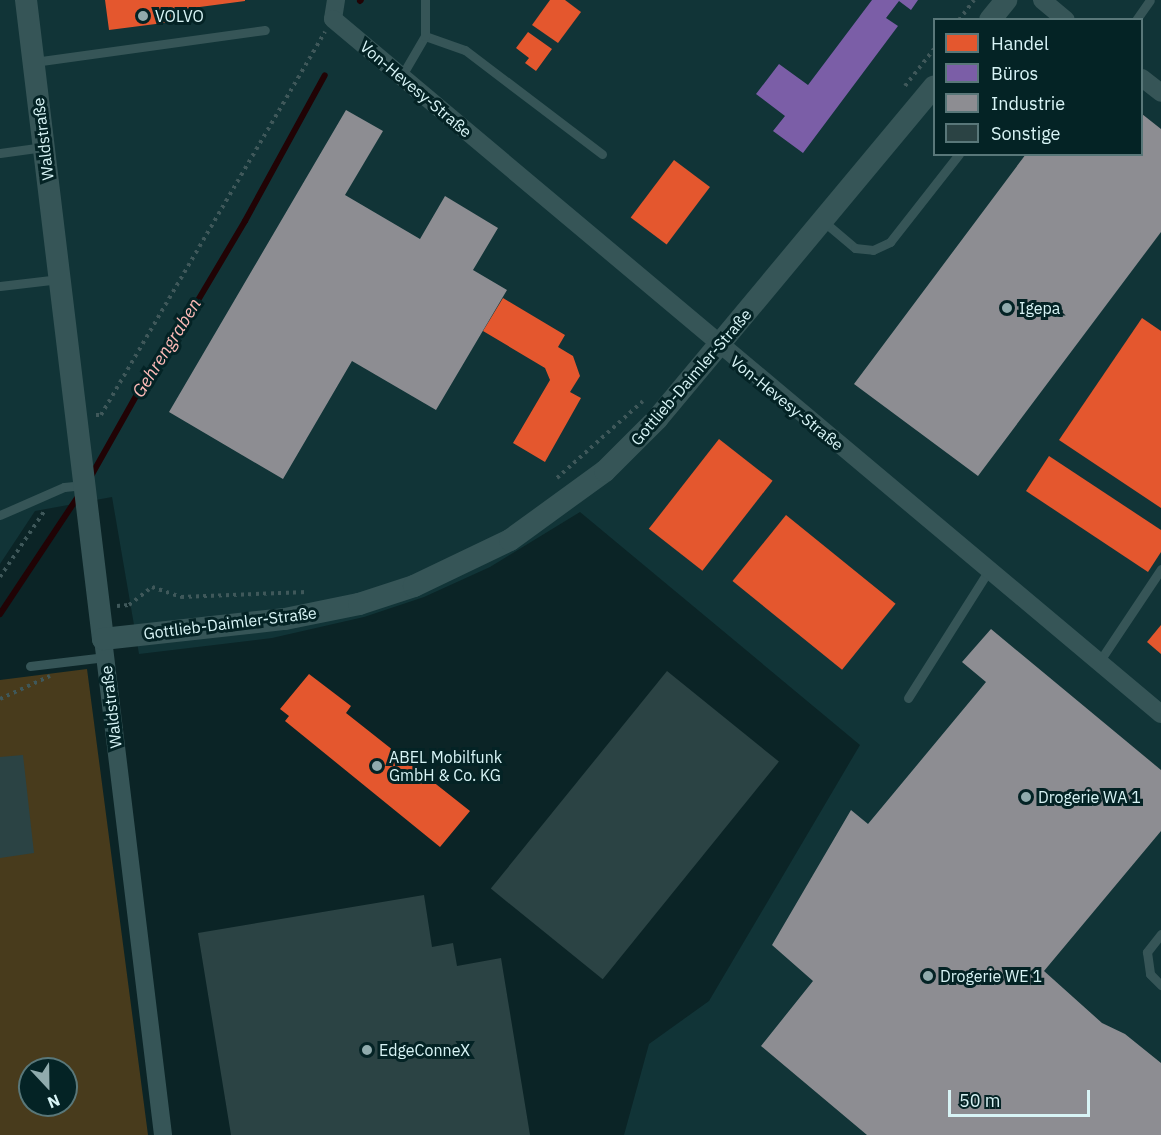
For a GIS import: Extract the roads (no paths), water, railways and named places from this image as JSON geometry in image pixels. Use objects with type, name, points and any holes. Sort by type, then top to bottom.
[{"type":"street","name":"Waldstraße","points":[[26,0],[77,417],[79,484],[100,608],[163,1135]]},
{"type":"street","name":"Von-Hevesy-Straße","points":[[336,0],[333,19],[719,347],[1161,714]]},
{"type":"street","points":[[992,18],[1006,0]]},
{"type":"street","points":[[1042,0],[1064,18]]},
{"type":"street","points":[[1143,79],[1161,93]]},
{"type":"street","name":"Gottlieb-Daimler-Straße","points":[[104,648],[285,619],[358,604],[460,566],[510,540],[605,471],[657,419],[933,87]]},
{"type":"lane","points":[[401,77],[425,36],[425,0]]},
{"type":"lane","points":[[1137,18],[1150,0]]},
{"type":"lane","points":[[34,62],[265,30]]},
{"type":"lane","points":[[425,36],[465,50],[602,154]]},
{"type":"lane","points":[[0,153],[44,147]]},
{"type":"lane","points":[[823,221],[855,248],[873,250],[890,242],[957,156]]},
{"type":"lane","points":[[0,286],[60,279]]},
{"type":"lane","points":[[0,515],[79,484]]},
{"type":"lane","points":[[1099,662],[1161,569]]},
{"type":"lane","points":[[908,698],[990,570]]},
{"type":"lane","points":[[30,666],[58,663],[104,648]]},
{"type":"lane","points":[[1161,934],[1147,952],[1150,974],[1161,985]]},
{"type":"waterway","name":"Gehrengraben","points":[[91,476],[157,359],[194,307],[245,221],[325,75]]},
{"type":"waterway","name":"Gehrengraben","points":[[0,614],[79,495]]},
{"type":"place","name":"VOLVO","points":[[143,16]]},
{"type":"place","name":"Igepa","points":[[1007,308]]},
{"type":"place","name":"ABEL Mobilfunk GmbH & Co. KG","points":[[377,766]]},
{"type":"place","name":"Drogerie WA 1","points":[[1026,797]]},
{"type":"place","name":"Drogerie WE 1","points":[[928,976]]},
{"type":"place","name":"EdgeConneX","points":[[367,1050]]}]
